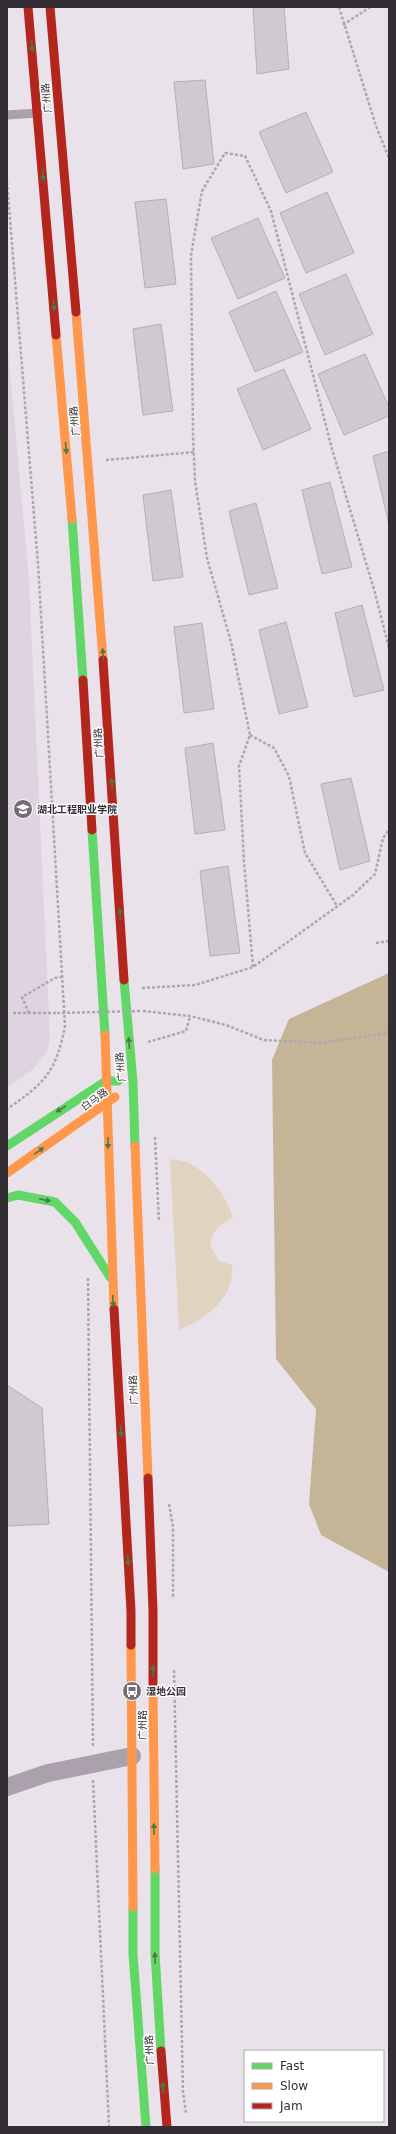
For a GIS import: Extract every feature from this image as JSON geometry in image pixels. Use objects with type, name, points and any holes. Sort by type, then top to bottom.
[{"type":"main road","name":"广州路","points":[[28,7],[75,559],[105,1026],[112,1280],[131,1612],[133,1954],[146,2127]]},
{"type":"main road","name":"广州路","points":[[50,7],[96,557],[133,1082],[153,1611],[155,1953],[163,2096],[167,2127]]},
{"type":"main road","name":"白马路","points":[[7,1146],[106,1081],[133,1082]]},
{"type":"main road","name":"白马路","points":[[7,1173],[108,1104],[133,1082]]},
{"type":"main road","points":[[7,1198],[18,1195],[55,1202],[75,1222],[112,1280]]},
{"type":"street","points":[[7,1788],[48,1773],[132,1756]]},
{"type":"lane","points":[[7,115],[38,113]]},
{"type":"path","points":[[339,7],[343,25],[376,126],[389,158]]},
{"type":"path","points":[[343,25],[370,7]]},
{"type":"path","points":[[253,967],[244,862],[239,766],[250,735],[231,642],[207,558],[196,481],[194,452],[191,255],[202,191],[224,153],[244,156],[271,211],[332,449],[375,593],[389,648]]},
{"type":"path","points":[[7,182],[38,564],[65,1026],[60,1053],[48,1075],[33,1091],[7,1109]]},
{"type":"path","points":[[105,460],[194,452]]},
{"type":"path","points":[[250,735],[274,748],[289,776],[306,853],[337,906]]},
{"type":"path","points":[[126,989],[195,985],[253,967],[353,895],[375,874],[383,838],[389,830]]},
{"type":"path","points":[[376,943],[389,941]]},
{"type":"path","points":[[30,1013],[22,997],[55,978],[62,977]]},
{"type":"path","points":[[13,1013],[149,1011],[190,1016],[226,1025],[264,1040],[322,1043],[382,1034],[389,1031]]},
{"type":"path","points":[[146,1042],[154,1042],[186,1031],[190,1016]]},
{"type":"path","points":[[88,1276],[93,1764],[109,2127]]},
{"type":"shaded area","name":"湖北工程职业学院","points":[[7,339],[29,579],[50,1039],[47,1052],[32,1070],[7,1088]]},
{"type":"shaded area","points":[[389,973],[389,1572],[321,1535],[309,1504],[316,1409],[276,1359],[272,1060],[289,1019]]},
{"type":"shaded area","points":[[170,1159],[189,1163],[205,1175],[227,1202],[233,1218],[217,1228],[210,1245],[219,1261],[232,1265],[232,1277],[229,1288],[217,1306],[199,1320],[179,1330]]},
{"type":"building","points":[[253,7],[284,7],[289,69],[257,74]]},
{"type":"building","points":[[205,80],[214,164],[183,169],[174,82]]},
{"type":"building","points":[[306,112],[333,172],[286,193],[259,132]]},
{"type":"building","points":[[327,192],[354,253],[306,273],[280,213]]},
{"type":"building","points":[[166,199],[176,284],[145,288],[135,202]]},
{"type":"building","points":[[258,218],[285,278],[238,299],[211,238]]},
{"type":"building","points":[[346,274],[373,334],[325,355],[299,294]]},
{"type":"building","points":[[276,291],[303,352],[255,372],[229,312]]},
{"type":"building","points":[[161,324],[173,411],[143,415],[133,329]]},
{"type":"building","points":[[365,354],[389,407],[389,416],[344,435],[318,374]]},
{"type":"building","points":[[284,369],[311,429],[263,450],[237,389]]},
{"type":"building","points":[[389,451],[389,525],[373,456]]},
{"type":"building","points":[[330,482],[352,567],[322,574],[302,490]]},
{"type":"building","points":[[171,490],[183,577],[153,581],[143,495]]},
{"type":"building","points":[[256,503],[278,588],[249,595],[229,511]]},
{"type":"building","points":[[362,605],[384,690],[354,697],[335,613]]},
{"type":"building","points":[[286,622],[308,707],[279,714],[259,630]]},
{"type":"building","points":[[202,623],[214,709],[184,713],[174,627]]},
{"type":"building","points":[[213,743],[225,830],[195,834],[185,748]]},
{"type":"building","points":[[351,778],[370,861],[340,870],[321,784]]},
{"type":"building","points":[[228,866],[240,953],[210,956],[200,871]]},
{"type":"building","points":[[7,1385],[42,1408],[49,1524],[7,1526]]},
{"type":"traffic: fast","points":[[72,519],[83,680]]},
{"type":"traffic: fast","points":[[92,830],[105,1035]]},
{"type":"traffic: fast","points":[[124,980],[133,1082],[135,1146]]},
{"type":"traffic: fast","points":[[7,1146],[106,1081],[118,1081]]},
{"type":"traffic: fast","points":[[7,1198],[18,1195],[55,1202],[75,1222],[110,1277]]},
{"type":"traffic: fast","points":[[155,1869],[155,1953],[161,2051]]},
{"type":"traffic: fast","points":[[133,1907],[133,1954],[146,2127]]},
{"type":"traffic: slow","points":[[76,312],[103,660]]},
{"type":"traffic: slow","points":[[56,335],[72,519]]},
{"type":"traffic: slow","points":[[105,1035],[114,1309]]},
{"type":"traffic: slow","points":[[7,1173],[115,1097]]},
{"type":"traffic: slow","points":[[135,1146],[148,1478]]},
{"type":"traffic: slow","points":[[131,1645],[133,1907]]},
{"type":"traffic: slow","points":[[153,1689],[155,1869]]},
{"type":"traffic: jam","points":[[28,7],[56,335]]},
{"type":"traffic: jam","points":[[50,7],[76,312]]},
{"type":"traffic: jam","points":[[103,660],[124,980]]},
{"type":"traffic: jam","points":[[83,680],[92,830]]},
{"type":"traffic: jam","points":[[114,1309],[131,1611],[131,1645]]},
{"type":"traffic: jam","points":[[148,1478],[153,1611],[153,1689]]},
{"type":"traffic: jam","points":[[161,2051],[167,2127]]},
{"type":"place","name":"湖北工程职业学院","points":[[23,809]]},
{"type":"place","name":"湿地公园","points":[[132,1691]]}]
